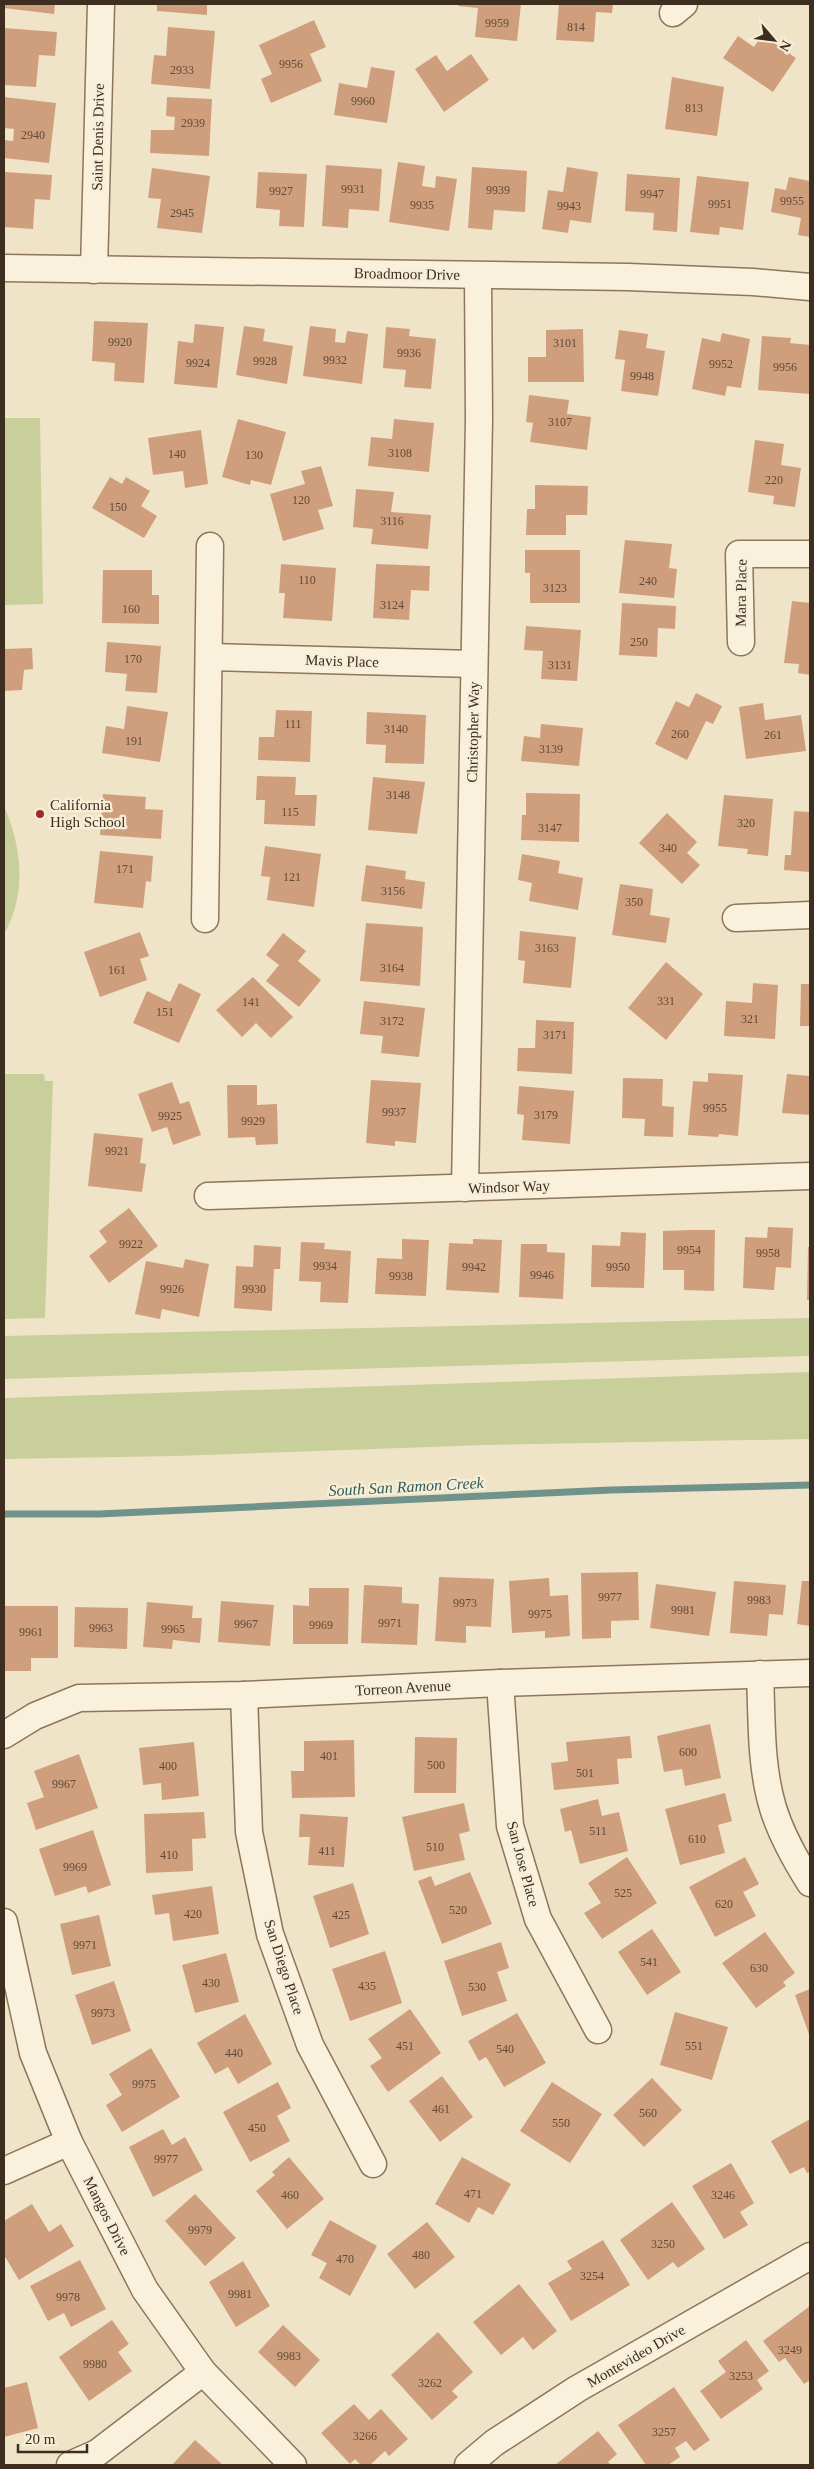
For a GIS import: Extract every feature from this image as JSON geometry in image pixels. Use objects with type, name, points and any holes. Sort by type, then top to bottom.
[{"type":"street","name":"Saint Denis Drive","points":[[94,270],[101,4]]},
{"type":"street","name":"Broadmoor Drive","points":[[4,268],[628,277],[753,282],[810,287]]},
{"type":"street","name":"Christopher Way","points":[[465,1188],[479,419],[478,276]]},
{"type":"street","points":[[205,919],[210,546]]},
{"type":"street","name":"Mara Place","points":[[741,642],[739,554],[798,552],[810,554]]},
{"type":"street","name":"Mavis Place","points":[[210,657],[474,664]]},
{"type":"street","points":[[736,918],[810,915]]},
{"type":"street","name":"Windsor Way","points":[[208,1196],[810,1176]]},
{"type":"street","name":"Torreon Avenue","points":[[4,1735],[35,1716],[79,1698],[244,1695],[810,1673]]},
{"type":"street","points":[[760,1674],[764,1758],[773,1808],[799,1866],[810,1884]]},
{"type":"street","name":"San Jose Place","points":[[500,1684],[510,1826],[538,1919],[598,2030]]},
{"type":"street","name":"San Diego Place","points":[[244,1695],[249,1832],[270,1934],[310,2045],[373,2164]]},
{"type":"street","name":"Mangos Drive","points":[[4,1922],[33,2052],[69,2142],[145,2290],[203,2372],[293,2465]]},
{"type":"street","points":[[4,2171],[69,2142]]},
{"type":"street","name":"Montevideo Drive","points":[[468,2465],[494,2443],[577,2389],[810,2256]]},
{"type":"street","points":[[70,2465],[97,2453],[203,2372]]},
{"type":"green space","points":[[4,418],[40,418],[43,604],[4,605]]},
{"type":"green space","points":[[4,806],[15,838],[18,854],[19,887],[11,919],[4,934]]},
{"type":"green space","points":[[4,1074],[44,1074],[45,1081],[53,1081],[45,1318],[4,1319]]},
{"type":"green space","points":[[810,1318],[810,1356],[4,1379],[4,1336]]},
{"type":"green space","points":[[810,1372],[810,1439],[486,1445],[176,1456],[4,1459],[4,1398]]},
{"type":"building","points":[[4,4],[55,4],[54,14],[4,8]]},
{"type":"building","points":[[157,4],[207,4],[207,15],[157,11]]},
{"type":"building","points":[[459,4],[521,4],[517,41],[475,37],[478,8],[458,6]]},
{"type":"building","points":[[559,4],[613,4],[612,13],[596,12],[594,42],[556,40]]},
{"type":"building","points":[[314,20],[326,47],[310,54],[322,81],[271,103],[261,79],[272,74],[259,45]]},
{"type":"building","points":[[168,27],[215,31],[210,89],[151,84],[154,55],[166,56]]},
{"type":"building","points":[[4,28],[57,32],[55,56],[39,55],[36,87],[4,85]]},
{"type":"building","points":[[762,35],[796,58],[773,92],[723,58],[738,36],[754,47]]},
{"type":"building","points":[[471,54],[489,80],[444,112],[415,69],[436,55],[447,71]]},
{"type":"building","points":[[371,67],[395,71],[387,123],[334,115],[339,83],[367,88]]},
{"type":"building","points":[[672,77],[724,87],[717,136],[665,129]]},
{"type":"building","points":[[4,97],[56,103],[49,163],[4,158],[4,140],[13,141],[14,129],[4,128]]},
{"type":"building","points":[[167,97],[212,99],[209,156],[150,153],[151,130],[174,130],[175,117],[166,116]]},
{"type":"building","points":[[398,162],[425,166],[422,186],[435,188],[436,176],[457,179],[449,231],[389,222]]},
{"type":"building","points":[[326,165],[382,169],[379,211],[349,209],[348,228],[322,226]]},
{"type":"building","points":[[472,167],[527,171],[525,212],[494,210],[492,230],[468,228]]},
{"type":"building","points":[[567,167],[598,172],[591,223],[570,220],[568,233],[542,229],[548,190],[563,192]]},
{"type":"building","points":[[152,168],[210,176],[202,233],[157,228],[161,199],[148,198]]},
{"type":"building","points":[[4,172],[52,175],[50,200],[35,199],[33,229],[4,227]]},
{"type":"building","points":[[258,172],[307,174],[304,227],[279,226],[280,210],[256,208]]},
{"type":"building","points":[[627,174],[680,178],[677,232],[653,230],[654,213],[625,211]]},
{"type":"building","points":[[697,176],[749,182],[743,230],[720,227],[719,235],[690,232]]},
{"type":"building","points":[[789,177],[810,181],[810,237],[798,235],[801,218],[771,212],[775,188],[786,190]]},
{"type":"building","points":[[94,321],[148,323],[144,383],[114,381],[115,363],[92,361]]},
{"type":"building","points":[[195,324],[224,327],[217,388],[174,384],[178,341],[193,343]]},
{"type":"building","points":[[244,326],[265,329],[263,341],[293,346],[287,384],[236,375]]},
{"type":"building","points":[[310,326],[336,329],[335,342],[345,343],[347,331],[368,334],[362,384],[303,376]]},
{"type":"building","points":[[386,327],[410,329],[409,336],[436,339],[431,389],[404,387],[406,370],[383,368]]},
{"type":"building","points":[[583,329],[584,382],[528,382],[528,357],[546,357],[546,330]]},
{"type":"building","points":[[619,330],[648,334],[646,348],[665,351],[658,396],[621,391],[625,360],[615,359]]},
{"type":"building","points":[[722,333],[750,339],[741,388],[727,386],[725,396],[692,389],[702,338],[720,342]]},
{"type":"building","points":[[762,336],[791,338],[790,343],[810,345],[810,394],[758,390]]},
{"type":"building","points":[[529,395],[569,400],[567,414],[591,417],[587,450],[530,442],[533,423],[526,422]]},
{"type":"building","points":[[238,419],[286,432],[271,485],[251,480],[250,485],[222,477]]},
{"type":"building","points":[[394,419],[434,423],[429,472],[368,466],[371,437],[392,439]]},
{"type":"building","points":[[201,430],[208,484],[185,488],[183,471],[153,475],[148,438]]},
{"type":"building","points":[[755,440],[784,444],[781,465],[801,468],[795,507],[773,504],[774,496],[748,492]]},
{"type":"building","points":[[321,466],[333,506],[318,510],[324,529],[283,541],[270,494],[305,484],[301,471]]},
{"type":"building","points":[[110,477],[122,484],[126,477],[150,491],[141,506],[157,516],[144,538],[92,508]]},
{"type":"building","points":[[535,485],[588,486],[587,515],[566,515],[566,535],[526,535],[527,509],[535,509]]},
{"type":"building","points":[[356,489],[394,492],[391,512],[431,515],[428,549],[371,544],[373,529],[353,527]]},
{"type":"building","points":[[625,540],[672,544],[669,568],[677,569],[674,598],[619,593]]},
{"type":"building","points":[[525,550],[580,550],[580,603],[530,603],[530,573],[525,573]]},
{"type":"building","points":[[281,564],[336,568],[332,621],[283,618],[285,593],[279,593]]},
{"type":"building","points":[[376,564],[430,566],[429,591],[411,590],[409,620],[373,618]]},
{"type":"building","points":[[103,570],[152,570],[152,595],[159,595],[159,624],[102,623]]},
{"type":"building","points":[[792,601],[810,603],[810,675],[798,673],[799,664],[784,663]]},
{"type":"building","points":[[622,603],[676,606],[675,629],[658,628],[657,657],[619,655]]},
{"type":"building","points":[[526,626],[581,630],[577,681],[541,679],[543,651],[524,650]]},
{"type":"building","points":[[107,642],[161,646],[157,693],[125,691],[127,674],[105,672]]},
{"type":"building","points":[[32,648],[33,669],[24,670],[22,690],[4,691],[4,649]]},
{"type":"building","points":[[696,693],[722,706],[713,724],[706,721],[687,760],[655,744],[676,701],[689,707]]},
{"type":"building","points":[[763,703],[765,720],[801,715],[806,751],[746,759],[739,707]]},
{"type":"building","points":[[127,706],[168,712],[160,762],[102,753],[106,726],[124,729]]},
{"type":"building","points":[[276,710],[312,711],[310,762],[258,760],[259,737],[274,737]]},
{"type":"building","points":[[367,712],[426,715],[424,764],[385,763],[386,745],[366,744]]},
{"type":"building","points":[[541,724],[583,728],[579,766],[521,761],[524,736],[540,738]]},
{"type":"building","points":[[257,776],[296,777],[295,795],[317,795],[315,826],[264,824],[265,800],[256,800]]},
{"type":"building","points":[[373,777],[425,782],[417,834],[368,830]]},
{"type":"building","points":[[526,793],[580,794],[579,842],[521,840],[522,815],[526,815]]},
{"type":"building","points":[[103,794],[146,797],[145,809],[163,810],[161,839],[100,835]]},
{"type":"building","points":[[724,795],[773,799],[768,856],[747,854],[748,849],[718,846]]},
{"type":"building","points":[[794,811],[810,812],[810,872],[784,870],[785,855],[791,855]]},
{"type":"building","points":[[667,813],[697,842],[687,853],[700,865],[682,884],[639,843]]},
{"type":"building","points":[[265,846],[321,854],[314,907],[267,900],[270,877],[261,876]]},
{"type":"building","points":[[100,851],[153,856],[151,882],[146,881],[143,908],[94,903]]},
{"type":"building","points":[[522,854],[560,861],[558,873],[583,878],[578,910],[529,901],[532,883],[518,880]]},
{"type":"building","points":[[366,865],[406,871],[405,879],[425,882],[422,909],[361,901]]},
{"type":"building","points":[[620,884],[653,889],[650,915],[670,918],[666,943],[612,935]]},
{"type":"building","points":[[366,923],[423,927],[420,986],[360,981]]},
{"type":"building","points":[[520,931],[576,937],[571,988],[523,983],[525,961],[518,960]]},
{"type":"building","points":[[140,932],[149,956],[140,959],[147,980],[100,997],[84,952]]},
{"type":"building","points":[[283,933],[306,951],[298,961],[321,980],[299,1007],[266,981],[279,965],[266,955]]},
{"type":"building","points":[[666,962],[703,994],[666,1040],[628,1008]]},
{"type":"building","points":[[253,977],[293,1017],[271,1038],[256,1023],[242,1037],[216,1010]]},
{"type":"building","points":[[179,983],[201,994],[179,1043],[133,1023],[147,991],[170,1002]]},
{"type":"building","points":[[753,983],[778,985],[775,1039],[724,1036],[726,1001],[752,1003]]},
{"type":"building","points":[[801,984],[810,984],[810,1026],[800,1026]]},
{"type":"building","points":[[364,1001],[425,1008],[419,1057],[381,1053],[383,1036],[360,1034]]},
{"type":"building","points":[[536,1020],[574,1022],[572,1074],[517,1071],[518,1048],[535,1048]]},
{"type":"building","points":[[708,1073],[743,1075],[738,1136],[719,1134],[718,1137],[688,1135],[693,1081],[708,1082]]},
{"type":"building","points":[[787,1074],[810,1076],[810,1115],[782,1113]]},
{"type":"building","points":[[623,1078],[663,1079],[662,1106],[674,1107],[673,1137],[644,1136],[645,1119],[622,1118]]},
{"type":"building","points":[[371,1080],[421,1083],[416,1143],[395,1141],[395,1146],[366,1143]]},
{"type":"building","points":[[172,1082],[180,1104],[189,1101],[201,1135],[173,1145],[167,1127],[152,1132],[138,1094]]},
{"type":"building","points":[[227,1085],[257,1085],[257,1105],[277,1104],[278,1144],[256,1145],[255,1137],[228,1138]]},
{"type":"building","points":[[519,1086],[574,1091],[570,1144],[522,1140],[524,1115],[517,1114]]},
{"type":"building","points":[[94,1133],[143,1138],[140,1163],[146,1164],[142,1192],[88,1186]]},
{"type":"building","points":[[129,1208],[158,1246],[109,1283],[89,1256],[107,1242],[99,1231]]},
{"type":"building","points":[[768,1227],[793,1228],[791,1268],[776,1267],[774,1290],[743,1288],[745,1237],[767,1238]]},
{"type":"building","points":[[715,1230],[714,1291],[684,1290],[684,1270],[663,1270],[663,1231]]},
{"type":"building","points":[[621,1232],[646,1233],[644,1288],[591,1287],[592,1245],[620,1246]]},
{"type":"building","points":[[402,1239],[429,1240],[426,1296],[375,1294],[377,1258],[402,1259]]},
{"type":"building","points":[[473,1239],[502,1240],[499,1293],[446,1290],[449,1243],[473,1244]]},
{"type":"building","points":[[301,1242],[325,1243],[324,1249],[351,1251],[348,1303],[320,1302],[321,1282],[299,1281]]},
{"type":"building","points":[[521,1244],[547,1244],[547,1252],[565,1253],[563,1299],[519,1297]]},
{"type":"building","points":[[254,1245],[281,1247],[280,1269],[274,1269],[272,1311],[234,1308],[236,1266],[253,1267]]},
{"type":"building","points":[[808,1247],[810,1247],[810,1300],[807,1300]]},
{"type":"building","points":[[185,1259],[209,1264],[199,1317],[162,1309],[160,1319],[135,1314],[146,1261],[183,1268]]},
{"type":"building","points":[[638,1572],[639,1620],[611,1621],[611,1638],[582,1639],[581,1573]]},
{"type":"building","points":[[439,1577],[494,1579],[491,1627],[466,1626],[466,1643],[435,1641]]},
{"type":"building","points":[[549,1578],[550,1596],[568,1595],[570,1636],[545,1638],[545,1631],[512,1633],[509,1581]]},
{"type":"building","points":[[734,1581],[786,1585],[783,1615],[769,1614],[767,1636],[730,1633]]},
{"type":"building","points":[[802,1581],[810,1581],[810,1626],[797,1624]]},
{"type":"building","points":[[656,1584],[716,1592],[709,1636],[650,1628]]},
{"type":"building","points":[[364,1585],[402,1587],[402,1603],[419,1604],[417,1645],[361,1643]]},
{"type":"building","points":[[309,1588],[349,1588],[348,1644],[293,1644],[293,1605],[309,1606]]},
{"type":"building","points":[[221,1601],[274,1605],[270,1646],[218,1642]]},
{"type":"building","points":[[147,1602],[193,1606],[192,1618],[202,1618],[200,1643],[173,1640],[172,1649],[143,1647]]},
{"type":"building","points":[[4,1606],[58,1606],[58,1658],[31,1658],[31,1671],[4,1671]]},
{"type":"building","points":[[75,1607],[128,1608],[127,1649],[74,1647]]},
{"type":"building","points":[[710,1724],[721,1778],[685,1786],[682,1769],[664,1772],[657,1736]]},
{"type":"building","points":[[630,1736],[632,1758],[617,1759],[619,1784],[554,1790],[551,1763],[568,1761],[566,1742]]},
{"type":"building","points":[[415,1737],[457,1738],[456,1793],[414,1793]]},
{"type":"building","points":[[354,1740],[355,1797],[292,1798],[291,1771],[304,1771],[304,1741]]},
{"type":"building","points":[[194,1742],[199,1796],[162,1800],[161,1783],[143,1785],[139,1748]]},
{"type":"building","points":[[79,1754],[98,1808],[36,1830],[27,1803],[44,1797],[34,1771]]},
{"type":"building","points":[[725,1793],[732,1821],[718,1825],[725,1853],[680,1865],[665,1809]]},
{"type":"building","points":[[598,1799],[602,1816],[619,1812],[628,1851],[580,1864],[571,1830],[565,1832],[560,1809]]},
{"type":"building","points":[[464,1803],[470,1831],[459,1834],[465,1860],[414,1871],[402,1817]]},
{"type":"building","points":[[204,1812],[206,1838],[192,1839],[193,1871],[146,1873],[144,1814]]},
{"type":"building","points":[[300,1814],[348,1817],[344,1867],[308,1865],[310,1837],[299,1837]]},
{"type":"building","points":[[93,1830],[111,1885],[88,1893],[86,1886],[55,1896],[39,1849]]},
{"type":"building","points":[[627,1857],[657,1903],[602,1939],[584,1913],[601,1903],[588,1883]]},
{"type":"building","points":[[745,1857],[759,1884],[743,1892],[756,1916],[715,1937],[689,1887]]},
{"type":"building","points":[[470,1872],[492,1924],[442,1944],[418,1881],[431,1876],[435,1886]]},
{"type":"building","points":[[353,1883],[369,1934],[330,1948],[313,1896]]},
{"type":"building","points":[[212,1886],[219,1934],[173,1941],[169,1913],[155,1915],[152,1895]]},
{"type":"building","points":[[99,1915],[111,1966],[72,1975],[60,1924]]},
{"type":"building","points":[[652,1929],[681,1972],[647,1995],[618,1952]]},
{"type":"building","points":[[765,1932],[795,1973],[783,1982],[786,1986],[756,2008],[722,1963]]},
{"type":"building","points":[[501,1942],[509,1968],[497,1972],[507,2001],[462,2016],[444,1961]]},
{"type":"building","points":[[385,1951],[402,2003],[350,2021],[332,1969]]},
{"type":"building","points":[[226,1953],[239,2002],[195,2013],[182,1965]]},
{"type":"building","points":[[114,1981],[131,2031],[92,2045],[75,1995]]},
{"type":"building","points":[[810,1989],[810,2037],[795,1995]]},
{"type":"building","points":[[410,2009],[441,2053],[388,2092],[370,2066],[382,2058],[368,2039]]},
{"type":"building","points":[[675,2012],[728,2027],[712,2080],[660,2065]]},
{"type":"building","points":[[517,2013],[546,2063],[504,2087],[486,2057],[479,2061],[468,2041]]},
{"type":"building","points":[[245,2014],[272,2064],[238,2084],[228,2067],[215,2074],[197,2043]]},
{"type":"building","points":[[151,2048],[180,2097],[122,2132],[106,2105],[122,2095],[109,2074]]},
{"type":"building","points":[[442,2076],[473,2117],[440,2142],[409,2101]]},
{"type":"building","points":[[652,2078],[682,2110],[644,2147],[613,2115]]},
{"type":"building","points":[[278,2082],[291,2108],[277,2116],[290,2141],[250,2162],[223,2112]]},
{"type":"building","points":[[552,2082],[602,2114],[570,2163],[520,2131]]},
{"type":"building","points":[[810,2119],[810,2172],[807,2173],[804,2167],[790,2174],[771,2141]]},
{"type":"building","points":[[163,2129],[172,2145],[185,2137],[203,2170],[153,2197],[129,2147]]},
{"type":"building","points":[[289,2157],[324,2199],[287,2229],[256,2191],[275,2175],[272,2172]]},
{"type":"building","points":[[462,2157],[511,2184],[493,2215],[478,2207],[469,2223],[435,2204]]},
{"type":"building","points":[[731,2163],[754,2203],[740,2212],[748,2225],[724,2239],[692,2186]]},
{"type":"building","points":[[195,2194],[236,2238],[205,2266],[165,2221]]},
{"type":"building","points":[[672,2202],[705,2249],[678,2268],[673,2262],[648,2280],[620,2240]]},
{"type":"building","points":[[32,2204],[49,2232],[61,2224],[74,2246],[19,2280],[4,2255],[4,2221]]},
{"type":"building","points":[[330,2220],[377,2246],[350,2296],[319,2278],[327,2263],[311,2255]]},
{"type":"building","points":[[427,2222],[455,2257],[415,2289],[387,2254]]},
{"type":"building","points":[[603,2240],[630,2285],[571,2321],[548,2283],[572,2269],[567,2261]]},
{"type":"building","points":[[80,2260],[106,2309],[71,2327],[64,2313],[48,2321],[30,2286]]},
{"type":"building","points":[[243,2261],[270,2306],[236,2327],[209,2282]]},
{"type":"building","points":[[519,2284],[557,2331],[533,2350],[523,2337],[501,2355],[473,2322]]},
{"type":"building","points":[[810,2306],[810,2380],[804,2384],[785,2358],[779,2362],[763,2341]]},
{"type":"building","points":[[112,2320],[129,2344],[118,2352],[132,2371],[89,2401],[59,2357]]},
{"type":"building","points":[[283,2325],[320,2360],[295,2387],[258,2352]]},
{"type":"building","points":[[438,2332],[473,2372],[452,2391],[458,2397],[432,2420],[391,2375]]},
{"type":"building","points":[[746,2340],[769,2371],[757,2380],[763,2389],[721,2419],[700,2391],[726,2372],[718,2361]]},
{"type":"building","points":[[27,2382],[38,2428],[4,2437],[4,2388]]},
{"type":"building","points":[[674,2387],[710,2440],[694,2451],[686,2441],[675,2448],[680,2457],[668,2465],[646,2465],[618,2425]]},
{"type":"building","points":[[354,2404],[369,2420],[381,2409],[408,2439],[389,2456],[385,2451],[370,2465],[361,2465],[355,2459],[350,2464],[321,2433]]},
{"type":"building","points":[[598,2431],[617,2454],[608,2462],[611,2465],[555,2465]]},
{"type":"building","points":[[195,2440],[223,2465],[172,2465]]},
{"type":"waterway","name":"South San Ramon Creek","points":[[4,1514],[99,1514],[611,1490],[810,1485]]},
{"type":"place","name":"California High School","points":[[40,814]]}]
